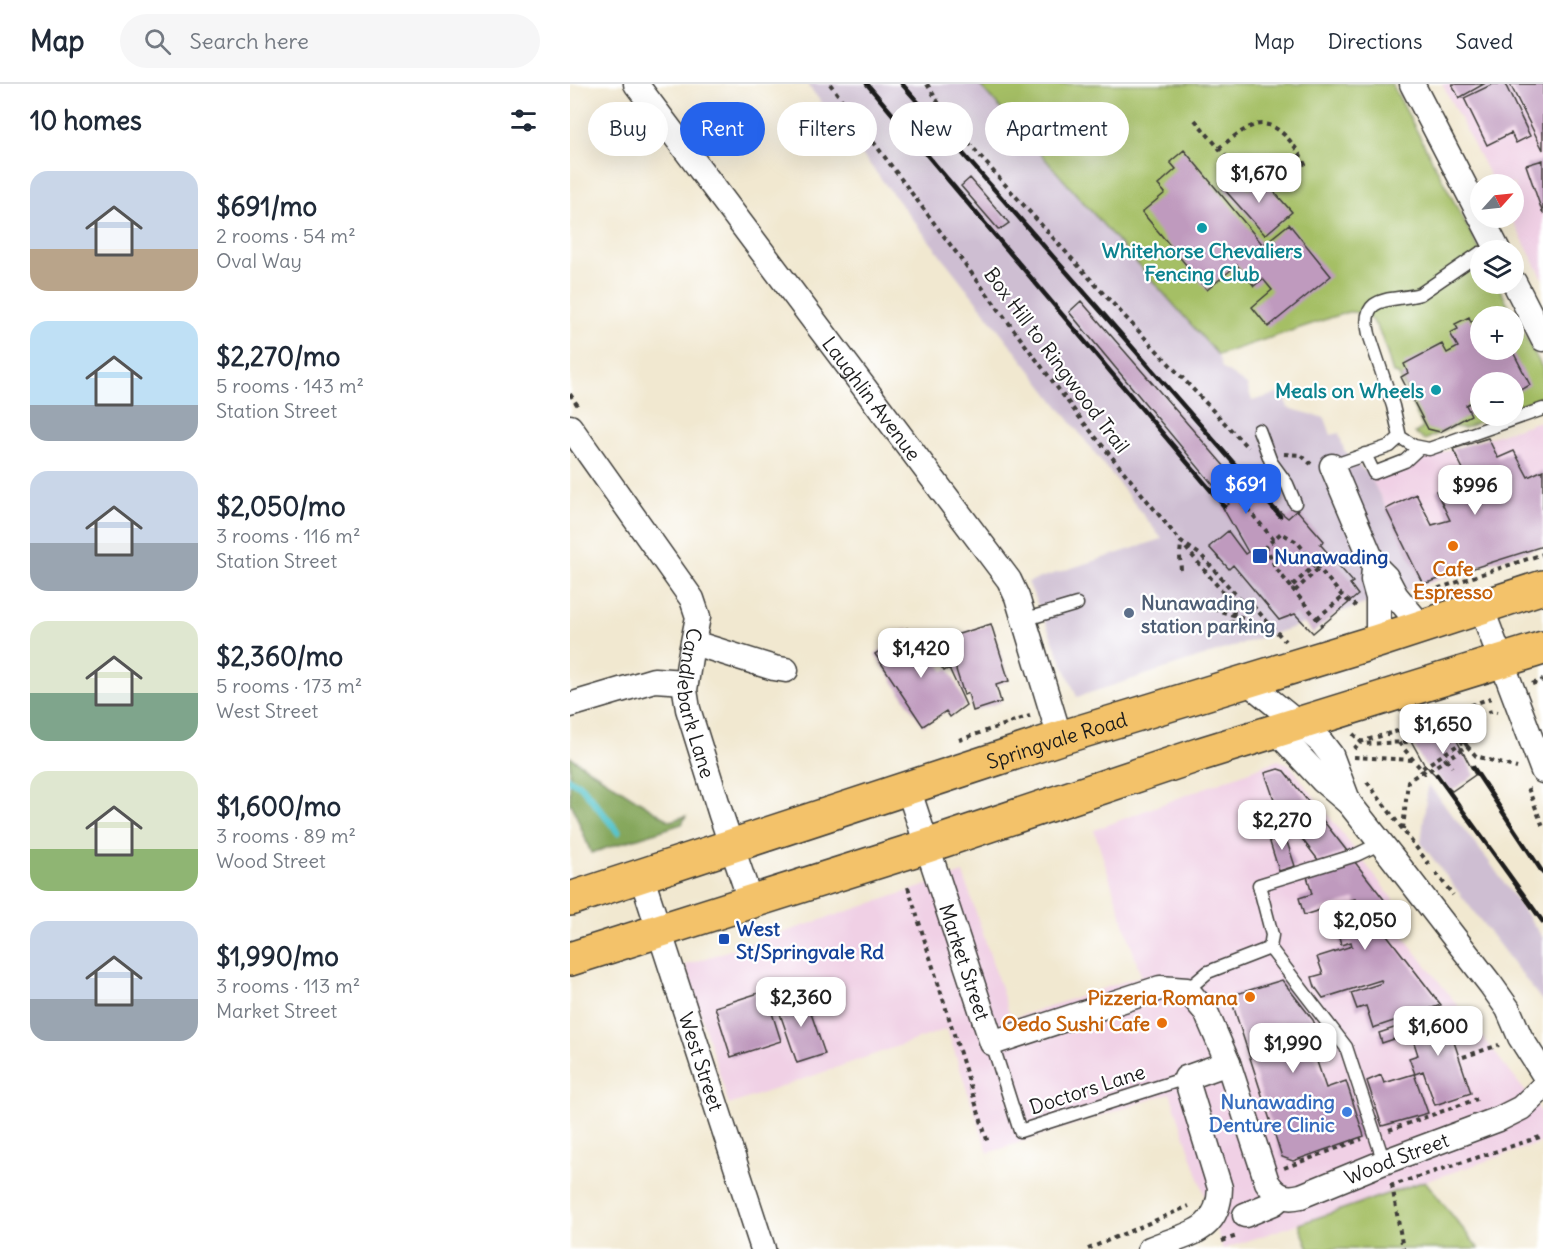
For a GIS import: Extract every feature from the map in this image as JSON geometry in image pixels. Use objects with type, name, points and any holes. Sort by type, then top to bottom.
[{"type":"highway","name":"Springvale Road","points":[[570,899],[1060,738],[1422,627],[1543,587]]},
{"type":"highway","points":[[570,959],[751,903],[1099,787],[1288,728],[1507,676],[1543,648]]},
{"type":"street","name":"Laughlin Avenue","points":[[636,84],[997,563],[1017,597],[1060,738]]},
{"type":"street","points":[[1412,84],[1484,240]]},
{"type":"street","points":[[1520,294],[1543,339]]},
{"type":"street","name":"Candlebark Lane","points":[[570,427],[692,599],[698,617],[687,681],[687,709],[751,903]]},
{"type":"street","points":[[1322,465],[1374,565],[1422,627]]},
{"type":"street","points":[[1374,565],[1374,580],[1378,598],[1377,641]]},
{"type":"street","points":[[1481,607],[1507,676],[1529,773]]},
{"type":"street","points":[[694,643],[786,670]]},
{"type":"street","points":[[570,705],[654,680],[687,681]]},
{"type":"street","points":[[1246,681],[1288,728],[1321,742],[1331,755],[1349,803],[1491,985],[1508,1009],[1520,1037],[1543,1073]]},
{"type":"street","name":"Market Street","points":[[908,788],[992,1043],[1160,988],[1187,990]]},
{"type":"street","name":"West Street","points":[[640,875],[763,1249]]},
{"type":"street","points":[[1187,990],[1206,1012],[1228,1063],[1267,1182],[1274,1193],[1281,1197]]},
{"type":"street","points":[[1150,1249],[1203,1228],[1214,1219],[1220,1202],[1220,1188],[1186,1078],[1228,1063]]},
{"type":"street","name":"Wood Street","points":[[1245,1215],[1274,1203],[1281,1197],[1301,1196],[1499,1119],[1521,1108],[1543,1087]]},
{"type":"lane","points":[[1400,437],[1393,406],[1366,323],[1367,315],[1377,303],[1389,298],[1412,297],[1420,294],[1470,262]]},
{"type":"lane","points":[[1400,437],[1419,448],[1429,449],[1543,409]]},
{"type":"lane","points":[[1259,430],[1268,455],[1287,484],[1295,503]]},
{"type":"lane","points":[[1322,465],[1390,446],[1400,437]]},
{"type":"lane","points":[[1365,454],[1374,472],[1405,460],[1419,448]]},
{"type":"lane","points":[[1023,620],[1077,604]]},
{"type":"lane","points":[[1381,843],[1356,855],[1259,885],[1272,936],[1270,948],[1346,1047],[1384,1162]]},
{"type":"lane","points":[[1187,990],[1208,972],[1270,948]]},
{"type":"lane","name":"Doctors Lane","points":[[992,1043],[1020,1131],[1186,1078]]},
{"type":"path","name":"Box Hill to Ringwood Trail","points":[[830,84],[1080,418],[1181,542],[1201,555],[1244,604],[1254,607],[1280,634]]},
{"type":"path","points":[[927,84],[949,120],[1243,445],[1252,451],[1268,455],[1301,455],[1322,465]]},
{"type":"path","points":[[1195,120],[1252,187]]},
{"type":"path","points":[[1219,148],[1258,124],[1270,126],[1287,137],[1300,151],[1306,167]]},
{"type":"path","points":[[1223,494],[1241,479]]},
{"type":"path","points":[[1230,488],[1274,540]]},
{"type":"path","points":[[1322,625],[1275,567],[1266,546],[1281,533],[1297,542],[1348,600]]},
{"type":"path","points":[[1181,542],[1181,570]]},
{"type":"path","points":[[1181,542],[1236,607],[1232,623],[1217,628]]},
{"type":"path","points":[[1400,601],[1543,554]]},
{"type":"path","points":[[1291,586],[1303,572],[1318,566]]},
{"type":"path","points":[[1294,591],[1318,566]]},
{"type":"path","points":[[1317,618],[1343,597]]},
{"type":"path","points":[[1213,609],[1251,620]]},
{"type":"path","points":[[1354,765],[1352,757],[1359,741],[1396,732],[1451,713],[1507,676],[1543,680]]},
{"type":"path","points":[[1359,741],[1363,744],[1407,742],[1455,722],[1492,711],[1500,714]]},
{"type":"path","points":[[1451,713],[1464,741],[1476,756],[1529,773]]},
{"type":"path","points":[[1403,829],[1408,781],[1464,741]]},
{"type":"path","points":[[1399,743],[1425,773],[1467,746]]},
{"type":"path","points":[[1352,757],[1413,760]]},
{"type":"path","points":[[1447,759],[1452,767]]},
{"type":"path","points":[[1517,761],[1529,773],[1543,826]]},
{"type":"path","points":[[1361,774],[1431,866]]},
{"type":"path","points":[[908,887],[988,1143]]},
{"type":"path","points":[[1494,1152],[1543,1136]]},
{"type":"path","points":[[1384,1162],[1391,1176],[1402,1249]]},
{"type":"shaded area","points":[[807,84],[979,84],[995,102],[985,102],[985,156],[1043,156],[1211,345],[1218,355],[1222,368],[1247,385],[1252,401],[1283,392],[1288,408],[1325,418],[1331,435],[1339,433],[1344,450],[1370,476],[1424,585],[1077,697],[1028,582],[1162,539],[863,156],[877,156],[877,102],[821,102]]},
{"type":"shaded area","points":[[1442,84],[1543,84],[1543,279],[1516,228],[1524,228],[1524,174],[1489,174]]},
{"type":"shaded area","points":[[1543,420],[1543,546],[1424,585],[1370,476]]},
{"type":"shaded area","points":[[1278,760],[1289,764],[1407,918],[1396,927],[1543,1114],[1543,1142],[1223,1249],[1170,1093],[988,1153],[947,1029],[729,1105],[685,965],[963,873],[1011,1019],[1141,976],[1094,830]]},
{"type":"shaded area","points":[[1428,784],[1488,860],[1543,938],[1543,1002],[1421,843]]},
{"type":"green space","points":[[979,84],[1392,84],[1474,240],[1470,240],[1470,294],[1502,294],[1509,306],[1470,306],[1470,360],[1524,360],[1524,334],[1543,369],[1543,396],[1524,403],[1524,372],[1470,372],[1470,426],[1465,428],[1453,427],[1425,440],[1415,433],[1423,428],[1398,374],[1393,373],[1380,332],[1368,317],[1348,312],[1218,355],[1042,156],[1129,156],[1129,102],[995,102]]},
{"type":"green space","points":[[570,757],[670,821],[686,816],[682,824],[591,853],[570,804]]},
{"type":"green space","points":[[1425,1181],[1479,1249],[1309,1249],[1299,1224]]},
{"type":"building","points":[[1452,84],[1484,84],[1459,98]]},
{"type":"building","points":[[1493,84],[1505,84],[1530,136],[1516,143],[1511,133],[1487,145],[1464,98]]},
{"type":"building","points":[[1510,84],[1543,84],[1543,150]]},
{"type":"building","name":"Whitehorse Chevaliers Fencing Club","points":[[1184,150],[1263,245],[1289,224],[1331,276],[1268,327],[1252,307],[1272,290],[1263,279],[1254,286],[1237,265],[1207,290],[1142,212],[1165,193],[1158,185],[1176,169],[1170,162]]},
{"type":"building","points":[[1543,160],[1543,214],[1526,165]]},
{"type":"building","points":[[1237,176],[1249,190],[1262,178],[1292,212],[1265,235],[1223,188]]},
{"type":"building","points":[[970,178],[1009,223],[999,230],[961,186]]},
{"type":"building","points":[[1081,301],[1245,490],[1249,487],[1288,518],[1297,510],[1324,541],[1320,544],[1353,582],[1350,584],[1358,595],[1313,633],[1295,614],[1279,620],[1233,565],[1229,569],[1209,547],[1228,531],[1245,554],[1248,552],[1223,508],[1229,504],[1069,312]]},
{"type":"building","name":"Meals on Wheels","points":[[1469,317],[1470,360],[1517,360],[1523,372],[1470,372],[1470,403],[1466,405],[1470,416],[1440,432],[1428,429],[1401,377],[1408,373],[1404,364],[1442,344],[1447,353],[1458,347],[1450,333],[1458,329],[1455,324]]},
{"type":"building","name":"Meals on Wheels","points":[[1524,373],[1530,385],[1524,388]]},
{"type":"building","points":[[1488,438],[1498,458],[1514,451],[1528,477],[1543,470],[1543,546],[1423,584],[1386,509],[1416,494],[1432,525],[1450,520],[1436,491],[1467,477],[1453,449]]},
{"type":"building","points":[[991,624],[1009,681],[996,685],[1001,702],[973,711],[968,693],[964,695],[946,638]]},
{"type":"building","points":[[907,628],[926,655],[931,652],[944,671],[949,668],[966,705],[950,717],[946,711],[923,726],[875,654],[893,642],[891,639]]},
{"type":"building","points":[[1439,718],[1457,741],[1475,775],[1452,791],[1424,764],[1410,739]]},
{"type":"building","points":[[1278,769],[1284,771],[1347,851],[1319,861],[1292,826],[1287,811],[1279,814],[1265,773]]},
{"type":"building","points":[[1280,827],[1295,866],[1279,871],[1269,839],[1276,837],[1273,829]]},
{"type":"building","points":[[1354,861],[1389,906],[1370,913],[1441,1005],[1373,1028],[1366,1006],[1357,1009],[1351,993],[1382,983],[1381,980],[1323,998],[1315,987],[1312,977],[1323,974],[1317,957],[1352,946],[1351,942],[1341,945],[1335,924],[1360,916],[1355,899],[1304,915],[1299,898],[1312,894],[1307,876]]},
{"type":"building","points":[[1282,980],[1313,1020],[1319,1034],[1309,1038],[1326,1088],[1346,1081],[1364,1136],[1293,1161],[1282,1157],[1230,996]]},
{"type":"building","points":[[765,991],[781,1041],[731,1057],[715,1007]]},
{"type":"building","points":[[804,993],[825,1054],[797,1063],[776,1002]]},
{"type":"building","points":[[1443,1009],[1471,1093],[1435,1105],[1423,1071],[1415,1074],[1409,1058],[1418,1055],[1407,1021]]},
{"type":"building","points":[[1397,1027],[1400,1037],[1382,1043],[1379,1033]]},
{"type":"building","points":[[1414,1074],[1428,1113],[1382,1126],[1367,1081],[1381,1075],[1384,1083]]},
{"type":"waterway","points":[[570,780],[581,786],[618,832]]},
{"type":"railway","points":[[867,84],[1224,506]]},
{"type":"railway","points":[[902,84],[1280,516]]},
{"type":"railway","points":[[1473,767],[1543,873]]},
{"type":"railway","points":[[1437,775],[1543,922]]},
{"type":"place","name":"Whitehorse Chevaliers Fencing Club","points":[[1202,228]]},
{"type":"place","name":"Meals on Wheels","points":[[1436,390]]},
{"type":"place","name":"Cafe Espresso","points":[[1453,546]]},
{"type":"place","name":"Nunawading","points":[[1260,556]]},
{"type":"place","name":"Nunawading station parking","points":[[1129,613]]},
{"type":"place","name":"West St/Springvale Rd","points":[[724,939]]},
{"type":"place","name":"Pizzeria Romana","points":[[1250,997]]},
{"type":"place","name":"Oedo Sushi Cafe","points":[[1162,1023]]},
{"type":"place","name":"Nunawading Denture Clinic","points":[[1347,1112]]}]
